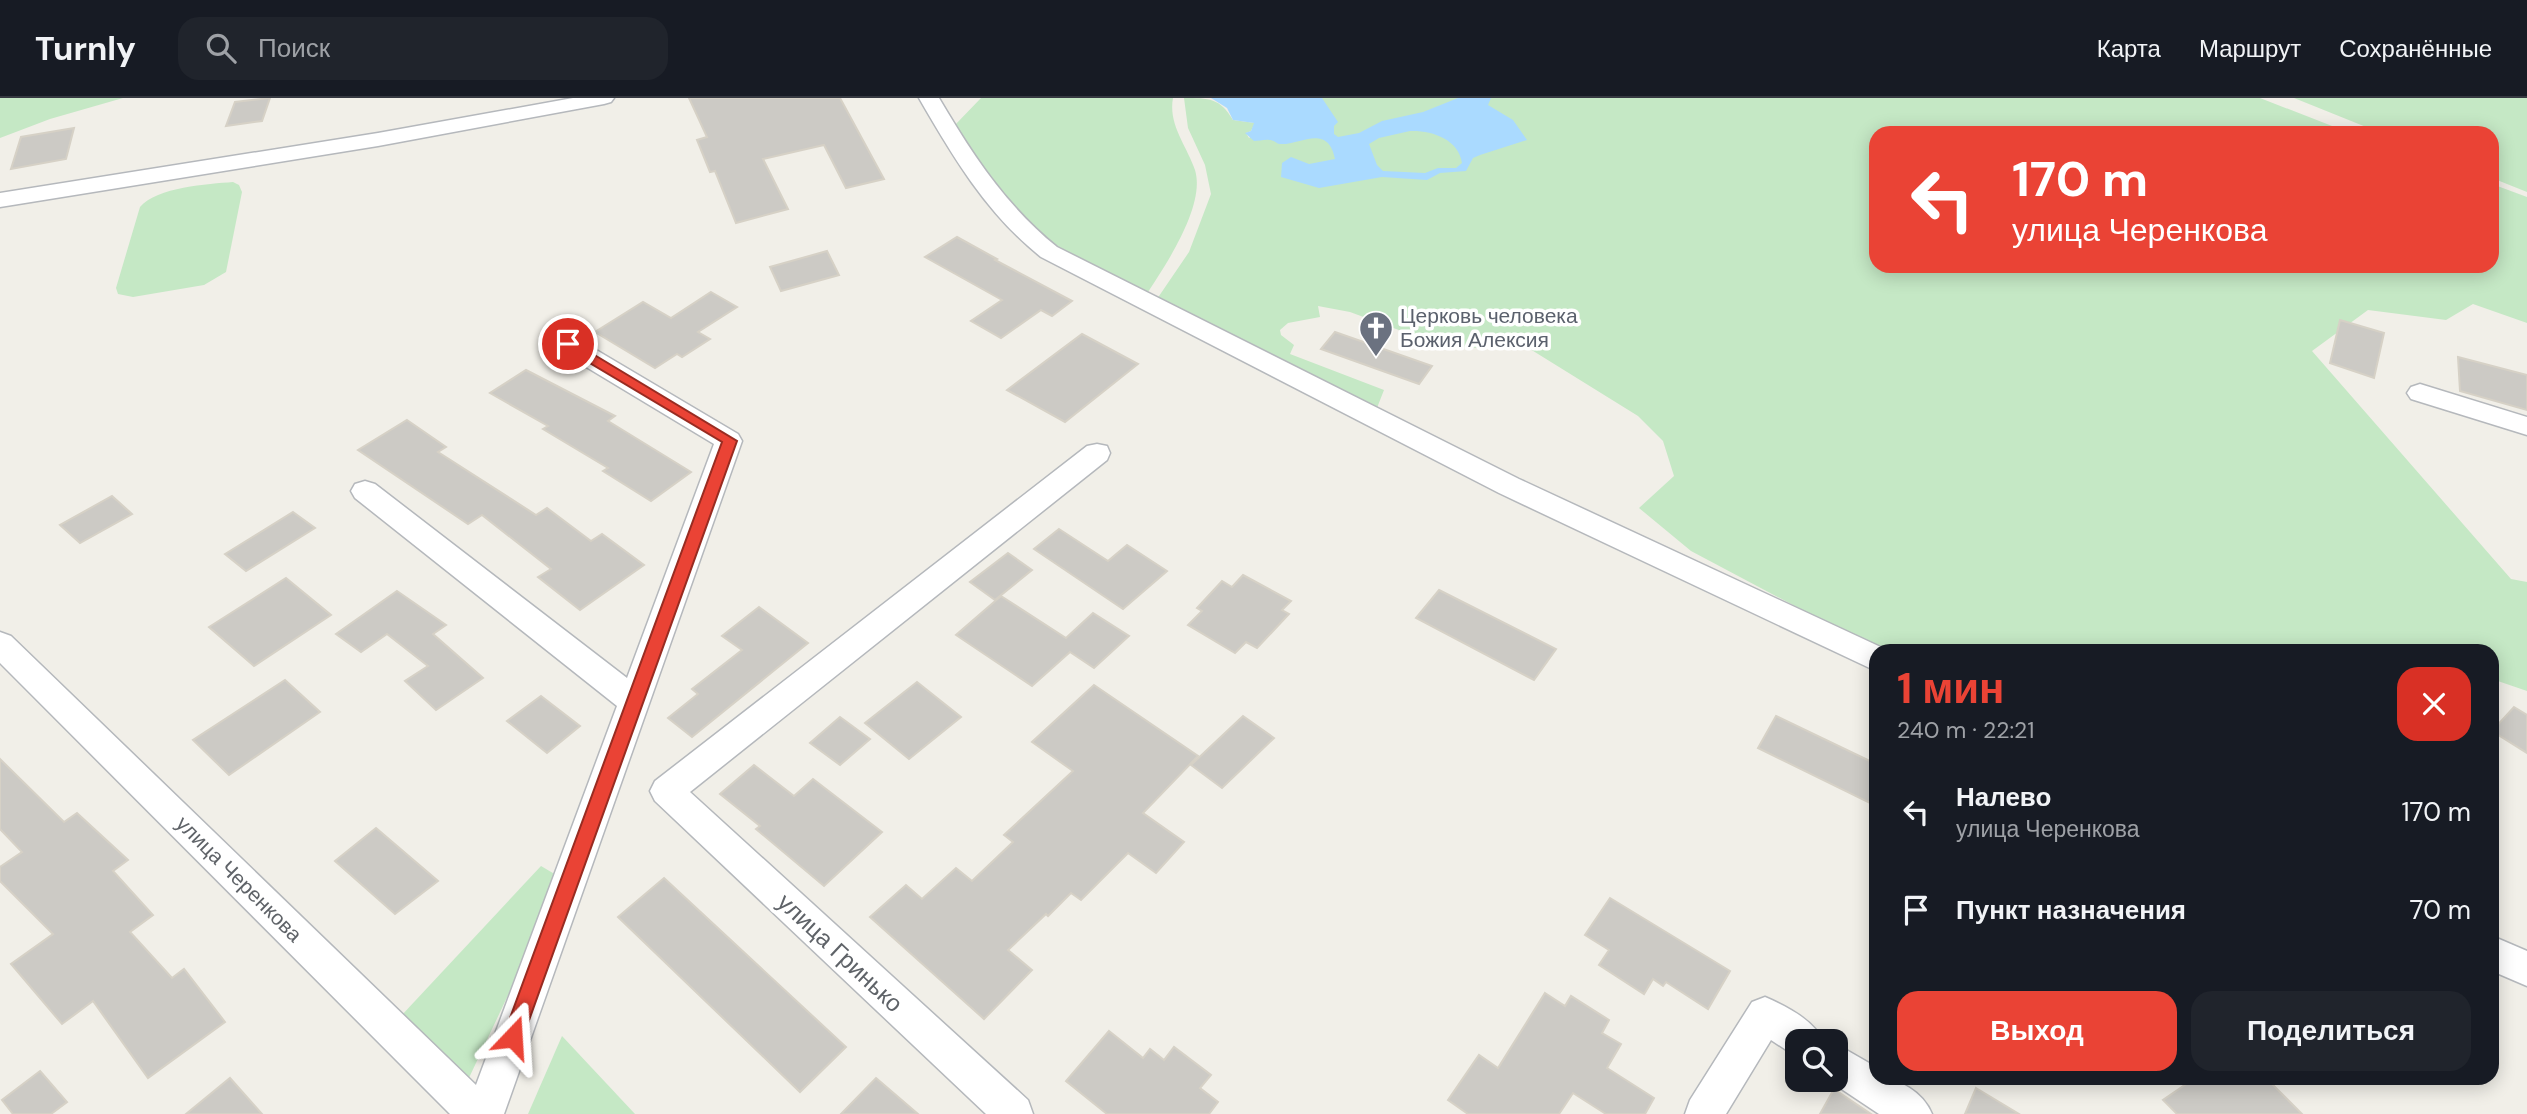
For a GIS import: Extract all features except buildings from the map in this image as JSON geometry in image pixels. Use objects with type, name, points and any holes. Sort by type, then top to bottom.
[{"type":"street","points":[[0,200],[271,159],[513,118],[604,98]]},
{"type":"street","points":[[929,98],[988,189],[1021,229],[1049,252],[1509,486],[1869,656]]},
{"type":"street","points":[[485,1114],[729,441],[568,344]]},
{"type":"street","points":[[2420,393],[2527,426]]},
{"type":"street","name":"улица Гринько","points":[[1014,1114],[667,791],[1097,453]]},
{"type":"street","points":[[365,491],[634,701]]},
{"type":"street","name":"улица Черенкова","points":[[0,644],[478,1114]]},
{"type":"street","points":[[2499,956],[2527,969]]},
{"type":"street","points":[[1704,1114],[1765,1015],[1786,1029]]},
{"type":"street","points":[[1848,1071],[1869,1085]]},
{"type":"street","points":[[1869,1085],[1913,1114]]},
{"type":"green space","points":[[0,98],[123,98],[50,119],[0,138]]},
{"type":"green space","points":[[981,98],[1173,98],[1173,117],[1195,170],[1195,201],[1182,235],[1146,295],[1043,238],[998,190],[954,126]]},
{"type":"green space","points":[[1184,98],[1213,101],[1223,107],[1233,120],[1255,123],[1251,131],[1246,133],[1249,138],[1298,98],[2260,98],[2332,126],[1869,126],[1869,273],[2499,273],[2499,187],[2527,197],[2527,323],[2473,304],[2446,320],[2368,310],[2312,351],[2511,579],[2527,582],[2527,691],[2499,681],[2499,644],[1870,644],[1859,640],[1691,551],[1639,508],[1674,476],[1663,441],[1638,416],[1530,349],[1445,347],[1350,312],[1318,306],[1320,317],[1288,323],[1280,330],[1281,335],[1294,345],[1290,354],[1384,390],[1375,413],[1157,299],[1189,252],[1211,194],[1205,165],[1188,128]]},
{"type":"green space","points":[[2294,98],[2527,98],[2527,192],[2499,181],[2499,126],[2364,126]]},
{"type":"green space","points":[[233,182],[239,185],[242,192],[226,272],[204,285],[133,297],[118,294],[116,288],[140,207],[148,200],[170,191]]},
{"type":"green space","points":[[541,866],[563,879],[467,1082],[401,1016]]},
{"type":"green space","points":[[562,1036],[635,1114],[528,1114]]},
{"type":"water","points":[[1211,98],[1322,98],[1338,122],[1334,126],[1334,134],[1338,137],[1359,133],[1382,121],[1423,112],[1458,98],[1491,98],[1488,105],[1513,120],[1527,140],[1473,158],[1466,171],[1440,173],[1427,180],[1382,177],[1319,188],[1281,177],[1282,163],[1291,157],[1309,164],[1335,159],[1326,141],[1312,138],[1279,144],[1268,140],[1254,141],[1245,133],[1251,131],[1254,123],[1233,120],[1227,108]],"holes":[[[1410,131],[1435,134],[1450,142],[1456,148],[1462,163],[1456,168],[1438,168],[1425,173],[1383,171],[1377,165],[1369,144],[1379,138]]]},
{"type":"place","name":"Церковь человека Божия Алексия","points":[[1376,358]]},
{"type":"route","points":[[513,1037],[729,441],[568,344]]}]
